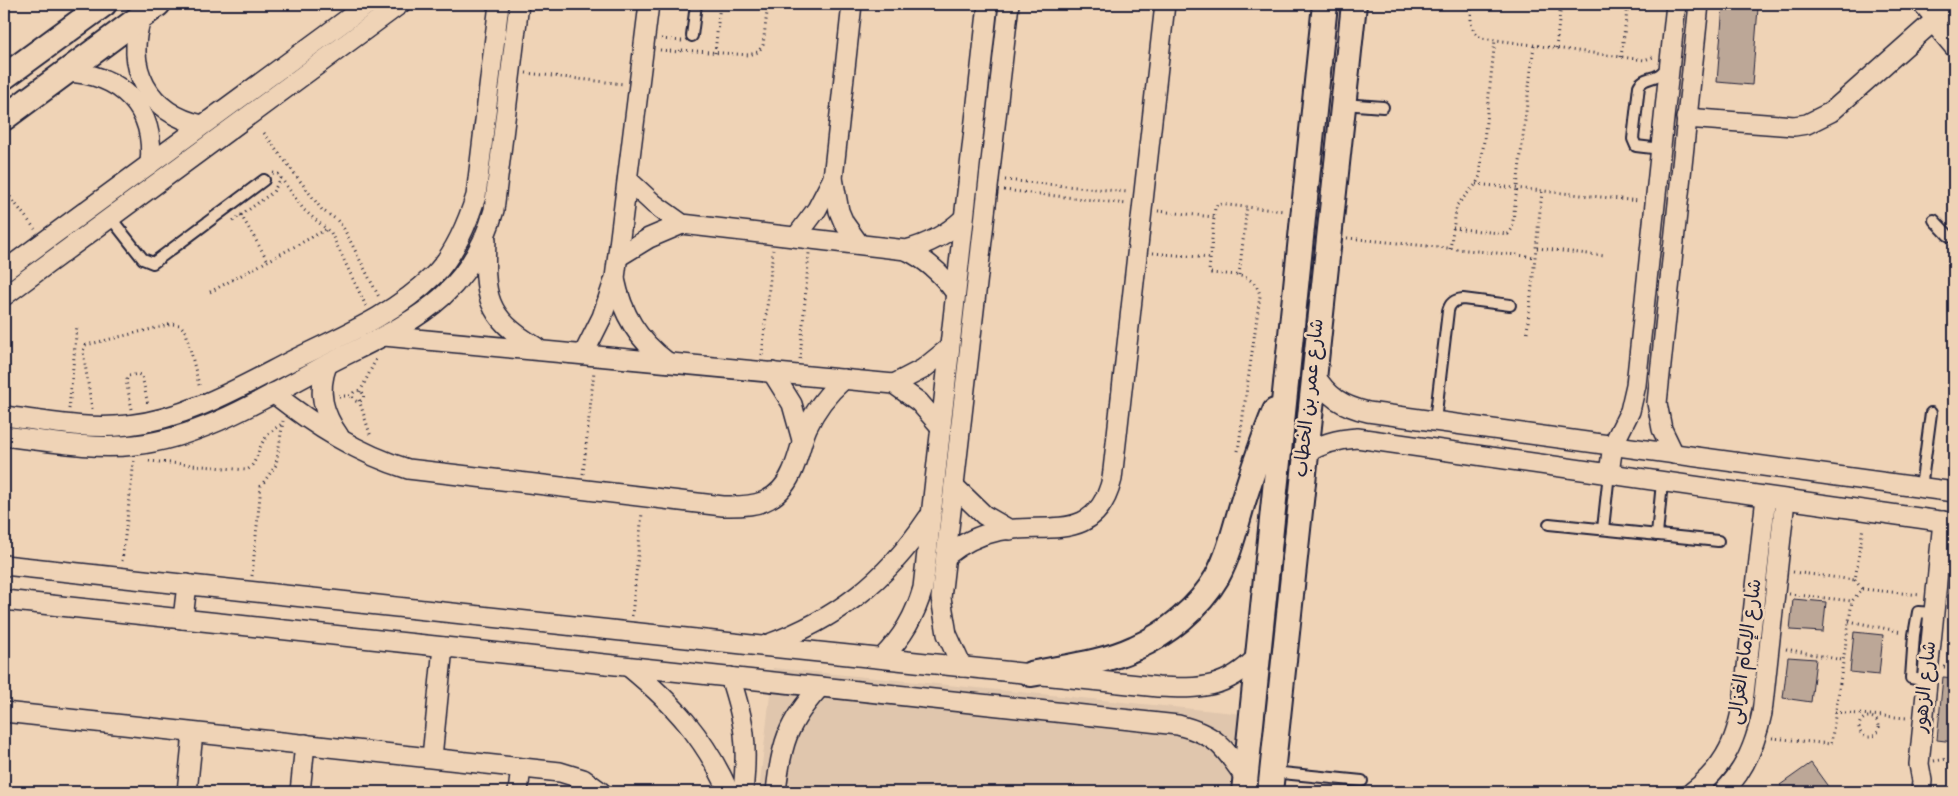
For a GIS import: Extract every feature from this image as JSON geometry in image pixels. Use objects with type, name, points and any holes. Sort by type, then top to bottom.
[{"type":"street","points":[[4,76],[104,4]]},
{"type":"street","points":[[4,271],[368,4]]},
{"type":"street","points":[[4,296],[400,4]]},
{"type":"street","points":[[4,416],[95,426],[143,423],[187,412],[380,316],[416,292],[436,274],[452,251],[467,222],[476,196],[499,4]]},
{"type":"street","points":[[4,436],[105,447],[136,445],[172,438],[234,413],[279,398],[327,365],[404,325],[443,296],[460,278],[475,256],[494,210],[519,4]]},
{"type":"street","points":[[590,354],[615,278],[650,4]]},
{"type":"street","points":[[852,4],[833,178],[839,210],[844,223],[859,244]]},
{"type":"street","points":[[882,658],[904,633],[918,604],[923,588],[988,4]]},
{"type":"street","points":[[962,667],[947,634],[942,598],[1009,4]]},
{"type":"street","points":[[946,556],[974,538],[1010,530],[1036,530],[1078,524],[1091,517],[1101,507],[1108,494],[1112,479],[1165,4]]},
{"type":"street","name":"شارع عمر بن الخطاب","points":[[1245,786],[1325,4]]},
{"type":"street","name":"شارع عمر بن الخطاب","points":[[1271,782],[1354,4]]},
{"type":"street","points":[[1609,473],[1613,445],[1630,411],[1634,398],[1661,149],[1663,59],[1676,4]]},
{"type":"street","points":[[1674,454],[1662,429],[1657,403],[1699,4]]},
{"type":"street","points":[[1923,4],[1954,47]]},
{"type":"street","points":[[1686,118],[1794,126],[1820,119],[1831,112],[1953,4]]},
{"type":"street","points":[[150,10],[135,42],[138,68],[142,81],[158,103],[178,118],[202,125]]},
{"type":"street","points":[[4,118],[150,10]]},
{"type":"street","points":[[1663,59],[1692,65]]},
{"type":"street","points":[[292,60],[303,76]]},
{"type":"street","points":[[66,72],[84,73],[102,78],[118,86],[132,99],[142,114],[150,139],[150,164]]},
{"type":"street","points":[[142,114],[158,103]]},
{"type":"street","points":[[975,115],[996,117]]},
{"type":"street","points":[[479,176],[498,178]]},
{"type":"street","points":[[803,238],[833,178]]},
{"type":"street","points":[[628,180],[654,204],[682,224]]},
{"type":"street","points":[[1304,214],[1330,227]]},
{"type":"street","points":[[906,250],[938,239],[963,219]]},
{"type":"street","points":[[618,257],[649,238],[682,224],[906,250],[921,257],[934,267],[955,292]]},
{"type":"street","points":[[486,233],[487,289],[491,304],[499,318],[511,330],[540,349]]},
{"type":"street","points":[[48,238],[64,251]]},
{"type":"street","points":[[1649,270],[1670,273]]},
{"type":"street","points":[[615,278],[624,310],[631,325],[641,339],[666,362]]},
{"type":"street","points":[[386,336],[540,349],[894,384],[919,402],[940,426]]},
{"type":"street","points":[[894,384],[923,369],[949,348]]},
{"type":"street","points":[[327,365],[321,395],[324,411],[341,440]]},
{"type":"street","points":[[766,372],[792,404],[802,440]]},
{"type":"street","points":[[1314,374],[1323,389],[1355,409],[1954,492]]},
{"type":"street","points":[[279,398],[341,440],[379,459],[424,472],[743,507],[759,504],[773,497],[784,486],[792,472],[802,440],[815,412],[823,400],[844,379]]},
{"type":"street","points":[[1031,674],[1108,658],[1134,649],[1158,636],[1181,620],[1200,600],[1216,577],[1228,551],[1260,449],[1286,382]]},
{"type":"street","points":[[224,395],[234,413]]},
{"type":"street","points":[[1305,454],[1325,443],[1346,438],[1357,438],[1942,521]]},
{"type":"street","points":[[954,486],[984,515],[1010,530]]},
{"type":"street","name":"شارع الزهور","points":[[1922,792],[1919,764],[1942,521],[1927,488]]},
{"type":"street","name":"شارع الإمام الغزالى","points":[[1692,792],[1707,780],[1723,761],[1734,739],[1738,724],[1744,694],[1766,497]]},
{"type":"street","name":"شارع الإمام الغزالى","points":[[1723,792],[1737,776],[1746,761],[1756,737],[1762,713],[1785,500]]},
{"type":"street","points":[[761,646],[790,636],[819,622],[845,606],[892,565],[913,541],[930,515]]},
{"type":"street","points":[[4,565],[761,646],[1158,686],[1203,687],[1245,670],[1258,656]]},
{"type":"street","points":[[183,619],[187,584]]},
{"type":"street","points":[[4,600],[1178,725],[1200,732],[1216,740],[1229,754],[1245,786]]},
{"type":"street","points":[[432,758],[443,647]]},
{"type":"street","points":[[629,666],[672,704],[690,724],[706,747],[729,792]]},
{"type":"street","points":[[730,677],[745,732],[746,755],[742,792]]},
{"type":"street","points":[[776,792],[782,752],[787,734],[807,701],[820,687]]},
{"type":"street","points":[[4,712],[560,772],[583,779],[601,792]]},
{"type":"street","points":[[187,792],[193,733]]},
{"type":"street","points":[[300,792],[305,744]]},
{"type":"street","points":[[518,792],[521,768]]},
{"type":"lane","points":[[692,36],[696,4]]},
{"type":"lane","points":[[1661,149],[1636,146],[1633,139],[1638,86],[1644,80],[1657,77],[1667,68],[1663,59]]},
{"type":"lane","points":[[1343,104],[1383,107]]},
{"type":"lane","points":[[110,217],[143,260],[153,263],[264,180]]},
{"type":"lane","points":[[1934,220],[1948,235],[1954,238]]},
{"type":"lane","points":[[1435,421],[1450,304],[1456,300],[1463,300],[1510,305]]},
{"type":"lane","points":[[1927,488],[1931,413]]},
{"type":"lane","points":[[1603,530],[1609,473]]},
{"type":"lane","points":[[1657,535],[1662,482]]},
{"type":"lane","points":[[1549,524],[1718,541]]},
{"type":"lane","points":[[1927,681],[1911,678],[1914,634],[1918,612],[1934,605]]},
{"type":"lane","points":[[1271,782],[1362,781]]},
{"type":"path","points":[[715,53],[720,4]]},
{"type":"path","points":[[645,44],[682,50],[754,54],[763,45],[768,4]]},
{"type":"path","points":[[1472,4],[1470,22],[1472,29],[1481,38],[1644,60],[1663,59]]},
{"type":"path","points":[[1556,48],[1561,4]]},
{"type":"path","points":[[1621,57],[1628,4]]},
{"type":"path","points":[[1450,249],[1457,205],[1476,184],[1480,176],[1495,40]]},
{"type":"path","points":[[645,44],[682,41],[682,50]]},
{"type":"path","points":[[1453,228],[1508,234],[1512,229],[1534,45]]},
{"type":"path","points":[[511,72],[639,85]]},
{"type":"path","points":[[264,133],[322,210],[337,220],[343,227],[380,316]]},
{"type":"path","points":[[264,180],[274,173],[278,174],[304,210],[331,233],[380,316]]},
{"type":"path","points":[[989,183],[1144,203],[1214,216]]},
{"type":"path","points":[[989,183],[1144,203]]},
{"type":"path","points":[[1476,184],[1517,190],[1655,203]]},
{"type":"path","points":[[4,190],[48,238]]},
{"type":"path","points":[[1527,332],[1542,192]]},
{"type":"path","points":[[1236,459],[1260,296],[1255,283],[1250,279],[1209,272],[1215,207],[1218,204],[1304,214]]},
{"type":"path","points":[[1239,276],[1247,207]]},
{"type":"path","points":[[241,215],[268,261]]},
{"type":"path","points":[[1330,227],[1450,249],[1536,257]]},
{"type":"path","points":[[210,292],[327,229]]},
{"type":"path","points":[[766,372],[774,234]]},
{"type":"path","points":[[799,375],[803,238]]},
{"type":"path","points":[[1536,248],[1605,256]]},
{"type":"path","points":[[1138,252],[1210,258]]},
{"type":"path","points":[[95,426],[83,355],[84,348],[89,343],[172,324],[180,325],[186,332],[204,404]]},
{"type":"path","points":[[68,424],[77,325]]},
{"type":"path","points":[[360,392],[386,336]]},
{"type":"path","points":[[582,490],[590,354]]},
{"type":"path","points":[[138,374],[142,376],[143,423],[126,379],[128,376],[138,374]]},
{"type":"path","points":[[354,392],[364,394],[363,400],[360,400],[353,398],[354,392]]},
{"type":"path","points":[[250,591],[261,486],[276,465],[283,423],[279,398]]},
{"type":"path","points":[[360,400],[379,459]]},
{"type":"path","points":[[120,578],[134,459],[246,470],[250,469],[265,438],[283,423]]},
{"type":"path","points":[[630,632],[643,497]]},
{"type":"path","points":[[1855,580],[1865,511]]},
{"type":"path","points":[[1778,570],[1855,580],[1862,588],[1934,605]]},
{"type":"path","points":[[1756,737],[1831,744],[1852,601],[1862,588]]},
{"type":"path","points":[[1776,592],[1852,601]]},
{"type":"path","points":[[1849,621],[1914,634]]},
{"type":"path","points":[[1770,645],[1842,660]]},
{"type":"path","points":[[1835,712],[1924,719]]},
{"type":"path","points":[[1870,716],[1877,721],[1878,729],[1874,735],[1866,736],[1860,731],[1860,723],[1870,716]]},
{"type":"shaded area","points":[[773,668],[1265,716],[1257,792],[759,792]]},
{"type":"building","points":[[1723,5],[1758,8],[1752,85],[1717,82]]},
{"type":"building","points":[[1793,599],[1826,602],[1823,632],[1790,630]]},
{"type":"building","points":[[1854,632],[1883,635],[1879,675],[1850,672]]},
{"type":"building","points":[[1788,657],[1816,659],[1811,702],[1783,698]]},
{"type":"building","points":[[1943,677],[1954,678],[1954,742],[1937,740]]},
{"type":"building","points":[[1811,763],[1832,792],[1786,792],[1780,785]]}]
